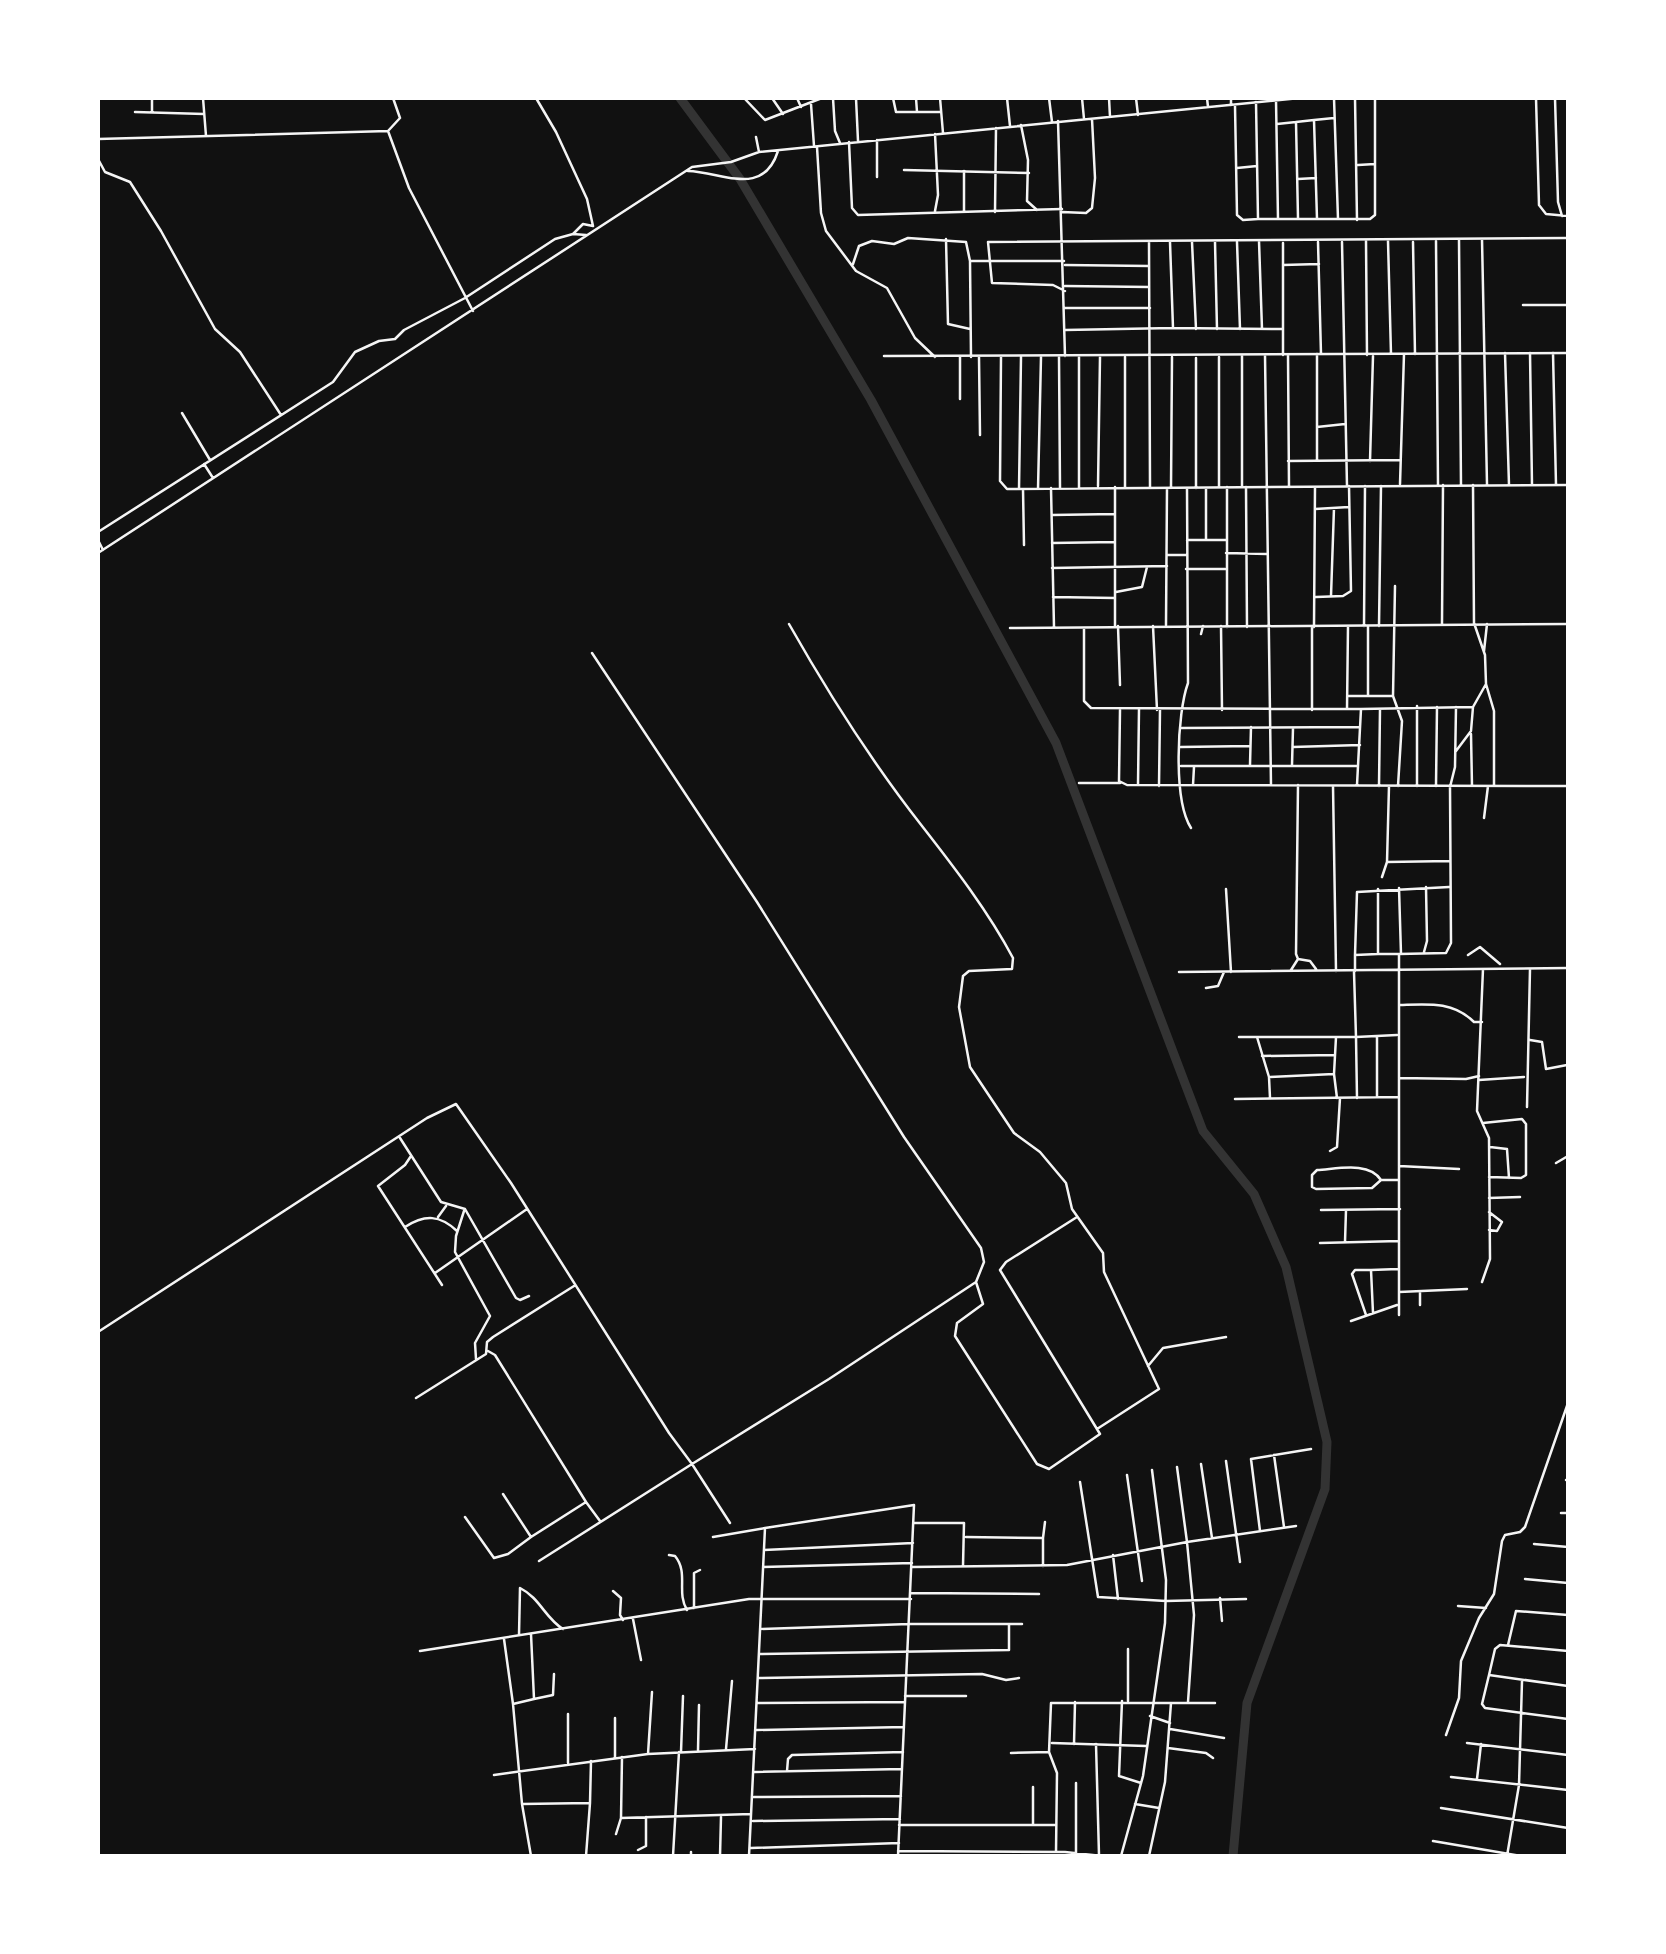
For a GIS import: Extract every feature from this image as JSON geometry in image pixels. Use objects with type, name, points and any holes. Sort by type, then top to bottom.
[{"type":"street","points":[[152,98],[152,112]]},
{"type":"street","points":[[203,98],[206,136]]},
{"type":"street","points":[[98,139],[388,131],[400,118],[393,98]]},
{"type":"street","points":[[536,98],[556,132],[587,199],[594,228]]},
{"type":"street","points":[[744,98],[761,119],[783,114],[822,98]]},
{"type":"street","points":[[772,98],[783,114]]},
{"type":"street","points":[[797,98],[801,107]]},
{"type":"street","points":[[833,98],[835,131],[840,143]]},
{"type":"street","points":[[856,98],[858,141]]},
{"type":"street","points":[[893,98],[896,113],[941,112]]},
{"type":"street","points":[[916,98],[917,113]]},
{"type":"street","points":[[940,98],[943,132]]},
{"type":"street","points":[[1007,98],[1010,126]]},
{"type":"street","points":[[1049,98],[1052,122]]},
{"type":"street","points":[[1082,98],[1084,119]]},
{"type":"street","points":[[1109,98],[1110,117]]},
{"type":"street","points":[[1136,98],[1138,115]]},
{"type":"street","points":[[1207,98],[1208,107]]},
{"type":"street","points":[[1231,98],[1238,218],[1357,220],[1370,219],[1375,215],[1375,98]]},
{"type":"street","points":[[98,553],[473,311],[594,228],[692,167],[731,162],[759,152],[1300,98]]},
{"type":"street","points":[[1334,98],[1338,219]]},
{"type":"street","points":[[1355,98],[1357,220]]},
{"type":"street","points":[[1536,98],[1539,205],[1546,214],[1568,216]]},
{"type":"street","points":[[1555,98],[1558,202],[1562,216]]},
{"type":"street","points":[[1276,100],[1278,219]]},
{"type":"street","points":[[813,101],[823,223],[834,243],[858,273],[887,288],[915,338],[935,357]]},
{"type":"street","points":[[1256,102],[1258,219]]},
{"type":"street","points":[[135,112],[204,114]]},
{"type":"street","points":[[1277,124],[1335,118]]},
{"type":"street","points":[[849,142],[852,208],[855,214],[861,216],[935,211],[1037,210],[1086,213],[1092,208],[1095,177],[1090,132],[1092,119]]},
{"type":"street","points":[[1314,120],[1317,219]]},
{"type":"street","points":[[1058,121],[1065,357]]},
{"type":"street","points":[[1296,122],[1298,219]]},
{"type":"street","points":[[1021,125],[1029,173],[1027,201],[1037,210]]},
{"type":"street","points":[[995,212],[996,127]]},
{"type":"street","points":[[388,131],[409,188],[473,311]]},
{"type":"street","points":[[935,133],[938,195],[935,211]]},
{"type":"street","points":[[757,137],[759,152]]},
{"type":"street","points":[[877,139],[877,177]]},
{"type":"street","points":[[685,171],[740,179],[754,178],[768,171],[778,150]]},
{"type":"street","points":[[98,159],[105,172],[130,183],[161,231],[215,329],[240,352],[281,415]]},
{"type":"street","points":[[1356,165],[1375,164]]},
{"type":"street","points":[[1237,168],[1257,166]]},
{"type":"street","points":[[904,170],[1029,173]]},
{"type":"street","points":[[964,172],[964,212]]},
{"type":"street","points":[[1297,179],[1316,178]]},
{"type":"street","points":[[573,234],[583,224],[594,228]]},
{"type":"street","points":[[98,532],[338,378],[355,352],[379,341],[392,340],[404,330],[465,298],[555,239],[573,234],[586,235]]},
{"type":"street","points":[[853,264],[859,246],[865,242],[894,244],[908,238],[967,242],[970,261],[971,357]]},
{"type":"street","points":[[1149,287],[1065,289],[1054,285],[994,285],[990,282],[987,244],[989,241],[1342,242],[1568,238]]},
{"type":"street","points":[[946,239],[947,324],[970,329]]},
{"type":"street","points":[[1482,239],[1487,484]]},
{"type":"street","points":[[1388,240],[1391,354]]},
{"type":"street","points":[[1459,240],[1461,485]]},
{"type":"street","points":[[1259,241],[1262,329]]},
{"type":"street","points":[[1283,241],[1283,355]]},
{"type":"street","points":[[1366,241],[1367,355]]},
{"type":"street","points":[[1413,241],[1415,354]]},
{"type":"street","points":[[1436,241],[1438,485]]},
{"type":"street","points":[[1149,242],[1150,486]]},
{"type":"street","points":[[1170,242],[1173,328]]},
{"type":"street","points":[[1192,242],[1196,329]]},
{"type":"street","points":[[1215,242],[1217,329]]},
{"type":"street","points":[[1237,242],[1240,329]]},
{"type":"street","points":[[1317,460],[1318,242]]},
{"type":"street","points":[[1315,597],[1347,595],[1350,591],[1342,242]]},
{"type":"street","points":[[970,261],[1149,266]]},
{"type":"street","points":[[1283,265],[1319,264]]},
{"type":"street","points":[[1523,304],[1568,305]]},
{"type":"street","points":[[1065,308],[1150,308]]},
{"type":"street","points":[[1065,330],[1283,329]]},
{"type":"street","points":[[1505,353],[1509,485]]},
{"type":"street","points":[[1530,353],[1532,485]]},
{"type":"street","points":[[1553,353],[1556,485]]},
{"type":"street","points":[[884,356],[1219,357],[1568,353]]},
{"type":"street","points":[[1400,485],[1404,354]]},
{"type":"street","points":[[1265,355],[1271,785]]},
{"type":"street","points":[[1288,355],[1289,487]]},
{"type":"street","points":[[1370,461],[1373,355]]},
{"type":"street","points":[[1196,356],[1196,488]]},
{"type":"street","points":[[1242,356],[1247,627]]},
{"type":"street","points":[[960,357],[960,399]]},
{"type":"street","points":[[979,357],[979,435]]},
{"type":"street","points":[[1002,357],[1000,481],[1004,488],[1568,485]]},
{"type":"street","points":[[1021,357],[1021,489],[1024,545]]},
{"type":"street","points":[[1038,489],[1041,357]]},
{"type":"street","points":[[1059,357],[1060,488]]},
{"type":"street","points":[[1079,357],[1079,488]]},
{"type":"street","points":[[1098,487],[1100,357]]},
{"type":"street","points":[[1125,357],[1125,487]]},
{"type":"street","points":[[1166,625],[1172,357]]},
{"type":"street","points":[[1219,357],[1219,487]]},
{"type":"street","points":[[183,413],[210,460]]},
{"type":"street","points":[[1317,427],[1345,424]]},
{"type":"street","points":[[1288,461],[1401,460]]},
{"type":"street","points":[[204,464],[213,478]]},
{"type":"street","points":[[1442,624],[1443,485]]},
{"type":"street","points":[[1472,485],[1474,623],[1484,651]]},
{"type":"street","points":[[1227,486],[1227,627]]},
{"type":"street","points":[[1365,486],[1368,696]]},
{"type":"street","points":[[1379,626],[1381,486]]},
{"type":"street","points":[[1115,487],[1115,598],[1120,685]]},
{"type":"street","points":[[1187,487],[1188,683],[1182,710],[1180,785],[1184,813],[1191,828]]},
{"type":"street","points":[[1312,710],[1315,487]]},
{"type":"street","points":[[1051,488],[1054,628]]},
{"type":"street","points":[[1206,488],[1206,540]]},
{"type":"street","points":[[1315,509],[1349,507]]},
{"type":"street","points":[[1331,596],[1334,508]]},
{"type":"street","points":[[1052,515],[1115,514]]},
{"type":"street","points":[[98,540],[103,550]]},
{"type":"street","points":[[1187,540],[1226,540]]},
{"type":"street","points":[[1052,543],[1115,542]]},
{"type":"street","points":[[1226,553],[1267,554]]},
{"type":"street","points":[[1167,555],[1186,555]]},
{"type":"street","points":[[1052,568],[1167,566]]},
{"type":"street","points":[[1116,592],[1142,587],[1147,567]]},
{"type":"street","points":[[1186,569],[1226,569]]},
{"type":"street","points":[[1395,586],[1393,696],[1402,722],[1398,786]]},
{"type":"street","points":[[1053,597],[1115,598]]},
{"type":"street","points":[[789,624],[828,689],[900,796],[950,862],[1013,958],[1012,969],[969,971],[963,976],[960,1007],[970,1067],[1014,1133],[1040,1152],[1066,1183],[1070,1203],[1077,1217],[1103,1253],[1104,1272],[1159,1389],[1097,1429]]},
{"type":"street","points":[[1010,628],[1186,624],[1227,627],[1568,624]]},
{"type":"street","points":[[1487,624],[1484,651],[1486,684],[1494,711],[1494,786]]},
{"type":"street","points":[[1153,625],[1159,786]]},
{"type":"street","points":[[1201,634],[1203,625]]},
{"type":"street","points":[[1221,626],[1222,710]]},
{"type":"street","points":[[1347,709],[1348,626]]},
{"type":"street","points":[[1084,628],[1084,701],[1091,708],[1312,710],[1473,707]]},
{"type":"street","points":[[539,1561],[829,1379],[976,1282],[984,1262],[981,1248],[904,1137],[757,902],[592,653]]},
{"type":"street","points":[[1472,786],[1473,707],[1486,684]]},
{"type":"street","points":[[1348,696],[1393,696]]},
{"type":"street","points":[[1417,706],[1417,786]]},
{"type":"street","points":[[1436,786],[1437,707]]},
{"type":"street","points":[[1354,955],[1439,953],[1448,950],[1450,787],[1454,777],[1456,707]]},
{"type":"street","points":[[1379,786],[1380,708]]},
{"type":"street","points":[[1120,709],[1120,783]]},
{"type":"street","points":[[1138,785],[1139,709]]},
{"type":"street","points":[[1357,785],[1361,709]]},
{"type":"street","points":[[1250,765],[1251,727]]},
{"type":"street","points":[[1182,728],[1360,727]]},
{"type":"street","points":[[1292,765],[1293,728]]},
{"type":"street","points":[[1455,753],[1471,731]]},
{"type":"street","points":[[1293,747],[1360,745]]},
{"type":"street","points":[[1181,747],[1250,746]]},
{"type":"street","points":[[1181,765],[1358,766]]},
{"type":"street","points":[[1194,766],[1194,785]]},
{"type":"street","points":[[1079,783],[1159,786],[1568,786]]},
{"type":"street","points":[[1291,970],[1298,959],[1295,875],[1298,785]]},
{"type":"street","points":[[1333,786],[1336,971]]},
{"type":"street","points":[[1382,877],[1387,862],[1389,786]]},
{"type":"street","points":[[1484,818],[1488,786]]},
{"type":"street","points":[[1387,862],[1450,861]]},
{"type":"street","points":[[1424,952],[1427,941],[1426,887]]},
{"type":"street","points":[[1357,1098],[1354,955],[1356,895],[1360,890],[1449,887]]},
{"type":"street","points":[[1399,888],[1399,1315]]},
{"type":"street","points":[[1226,889],[1231,972]]},
{"type":"street","points":[[1378,889],[1378,954]]},
{"type":"street","points":[[1468,955],[1480,947],[1500,964]]},
{"type":"street","points":[[1298,959],[1310,961],[1317,971]]},
{"type":"street","points":[[1179,972],[1568,968]]},
{"type":"street","points":[[1482,1282],[1490,1259],[1489,1133],[1477,1111],[1483,969]]},
{"type":"street","points":[[1527,1107],[1530,969]]},
{"type":"street","points":[[1206,988],[1218,986],[1224,972]]},
{"type":"street","points":[[1398,1005],[1442,1004],[1464,1011],[1475,1022],[1482,1022]]},
{"type":"street","points":[[1238,1037],[1398,1035]]},
{"type":"street","points":[[1257,1037],[1269,1077],[1270,1098]]},
{"type":"street","points":[[1330,1151],[1337,1147],[1339,1098],[1334,1074],[1336,1037]]},
{"type":"street","points":[[1377,1037],[1377,1097]]},
{"type":"street","points":[[1530,1040],[1542,1042],[1546,1069],[1567,1065]]},
{"type":"street","points":[[1262,1056],[1335,1055]]},
{"type":"street","points":[[1269,1077],[1334,1074]]},
{"type":"street","points":[[1399,1078],[1526,1077]]},
{"type":"street","points":[[1235,1098],[1398,1097]]},
{"type":"street","points":[[98,1332],[434,1114],[456,1104],[730,1524]]},
{"type":"street","points":[[1483,1123],[1518,1119],[1525,1122],[1526,1175],[1489,1177]]},
{"type":"street","points":[[400,1138],[446,1206]]},
{"type":"street","points":[[1490,1147],[1507,1149],[1508,1178]]},
{"type":"street","points":[[411,1156],[405,1165],[378,1185],[442,1285]]},
{"type":"street","points":[[1556,1163],[1568,1156]]},
{"type":"street","points":[[1399,1166],[1459,1169]]},
{"type":"street","points":[[1381,1180],[1376,1172],[1367,1168],[1317,1170],[1313,1172],[1312,1185],[1318,1189],[1372,1188],[1381,1180],[1399,1180]]},
{"type":"street","points":[[1489,1198],[1520,1198]]},
{"type":"street","points":[[446,1206],[461,1206],[465,1209],[516,1298],[520,1300],[529,1296]]},
{"type":"street","points":[[437,1218],[446,1206]]},
{"type":"street","points":[[465,1209],[454,1242],[457,1255],[490,1316],[475,1343],[476,1359]]},
{"type":"street","points":[[434,1274],[457,1255],[527,1209]]},
{"type":"street","points":[[1321,1210],[1400,1209]]},
{"type":"street","points":[[1345,1242],[1346,1210]]},
{"type":"street","points":[[1489,1212],[1502,1222],[1497,1231],[1489,1230]]},
{"type":"street","points":[[405,1227],[423,1217],[437,1218],[457,1231]]},
{"type":"street","points":[[976,1282],[983,1304],[957,1323],[955,1336],[1040,1467],[1054,1466],[1100,1434],[1000,1273],[1006,1262],[1077,1217]]},
{"type":"street","points":[[1320,1243],[1399,1241]]},
{"type":"street","points":[[1366,1315],[1352,1274],[1355,1270],[1399,1269]]},
{"type":"street","points":[[1371,1270],[1373,1313]]},
{"type":"street","points":[[488,1351],[487,1342],[493,1337],[574,1286]]},
{"type":"street","points":[[1399,1292],[1468,1289]]},
{"type":"street","points":[[1420,1292],[1420,1305]]},
{"type":"street","points":[[1351,1321],[1397,1305]]},
{"type":"street","points":[[1148,1366],[1163,1348],[1226,1337]]},
{"type":"street","points":[[416,1398],[488,1351]]},
{"type":"street","points":[[488,1351],[495,1355],[586,1502],[601,1521]]},
{"type":"street","points":[[1446,1735],[1459,1698],[1461,1661],[1479,1618],[1494,1594],[1502,1541],[1505,1535],[1520,1532],[1525,1527],[1568,1403]]},
{"type":"street","points":[[1260,1531],[1250,1461],[1311,1449]]},
{"type":"street","points":[[1275,1455],[1284,1527]]},
{"type":"street","points":[[1226,1461],[1240,1562]]},
{"type":"street","points":[[1201,1464],[1212,1538]]},
{"type":"street","points":[[1177,1467],[1194,1600],[1188,1702]]},
{"type":"street","points":[[1121,1856],[1141,1783],[1166,1601],[1163,1545],[1153,1470]]},
{"type":"street","points":[[1127,1475],[1142,1581]]},
{"type":"street","points":[[1080,1482],[1097,1596],[1166,1601],[1220,1598],[1246,1600]]},
{"type":"street","points":[[503,1494],[531,1537]]},
{"type":"street","points":[[465,1517],[494,1558],[508,1554],[586,1502]]},
{"type":"street","points":[[713,1537],[914,1505],[898,1856]]},
{"type":"street","points":[[1562,1513],[1568,1513]]},
{"type":"street","points":[[1044,1566],[1045,1522]]},
{"type":"street","points":[[914,1523],[964,1523],[966,1538],[963,1566]]},
{"type":"street","points":[[763,1567],[1044,1566],[1296,1526]]},
{"type":"street","points":[[750,1856],[765,1528]]},
{"type":"street","points":[[966,1538],[1043,1538]]},
{"type":"street","points":[[764,1550],[913,1543]]},
{"type":"street","points":[[1534,1544],[1568,1548]]},
{"type":"street","points":[[669,1555],[675,1556],[681,1565],[681,1599],[687,1610]]},
{"type":"street","points":[[1113,1555],[1118,1599]]},
{"type":"street","points":[[694,1608],[694,1573],[700,1570]]},
{"type":"street","points":[[1525,1578],[1568,1583]]},
{"type":"street","points":[[519,1636],[520,1588],[538,1598],[552,1621],[564,1629]]},
{"type":"street","points":[[613,1591],[621,1598],[620,1615],[623,1620]]},
{"type":"street","points":[[911,1593],[1039,1594]]},
{"type":"street","points":[[1220,1598],[1222,1621]]},
{"type":"street","points":[[420,1651],[749,1599],[761,1602],[911,1599]]},
{"type":"street","points":[[1458,1606],[1487,1608]]},
{"type":"street","points":[[1508,1645],[1516,1611],[1568,1615]]},
{"type":"street","points":[[633,1619],[641,1660]]},
{"type":"street","points":[[760,1629],[909,1624],[1022,1624]]},
{"type":"street","points":[[760,1654],[1009,1650],[1009,1624]]},
{"type":"street","points":[[531,1634],[534,1699]]},
{"type":"street","points":[[504,1639],[513,1704],[518,1772],[531,1856]]},
{"type":"street","points":[[1568,1651],[1508,1645],[1496,1649],[1482,1704],[1485,1708],[1568,1719]]},
{"type":"street","points":[[1128,1649],[1128,1701]]},
{"type":"street","points":[[513,1704],[553,1695],[554,1674]]},
{"type":"street","points":[[759,1678],[982,1674],[1006,1680],[1019,1678]]},
{"type":"street","points":[[1489,1675],[1568,1686]]},
{"type":"street","points":[[726,1749],[732,1681]]},
{"type":"street","points":[[1507,1855],[1519,1785],[1522,1681]]},
{"type":"street","points":[[648,1754],[652,1692]]},
{"type":"street","points":[[673,1856],[683,1696]]},
{"type":"street","points":[[905,1696],[966,1696]]},
{"type":"street","points":[[1074,1744],[1075,1701]]},
{"type":"street","points":[[1122,1701],[1119,1776],[1141,1783]]},
{"type":"street","points":[[758,1703],[905,1702]]},
{"type":"street","points":[[1056,1852],[1058,1773],[1049,1752],[1051,1703],[1215,1703]]},
{"type":"street","points":[[1149,1856],[1168,1748],[1171,1703]]},
{"type":"street","points":[[698,1750],[699,1705]]},
{"type":"street","points":[[568,1714],[568,1763]]},
{"type":"street","points":[[1150,1716],[1170,1723]]},
{"type":"street","points":[[615,1718],[615,1758]]},
{"type":"street","points":[[756,1730],[904,1727]]},
{"type":"street","points":[[1170,1729],[1224,1738]]},
{"type":"street","points":[[1050,1743],[1146,1746]]},
{"type":"street","points":[[1467,1743],[1568,1755]]},
{"type":"street","points":[[898,1851],[1056,1852],[1101,1856],[1096,1744]]},
{"type":"street","points":[[1477,1780],[1481,1744]]},
{"type":"street","points":[[1168,1748],[1206,1754],[1213,1758]]},
{"type":"street","points":[[494,1775],[648,1754],[755,1749]]},
{"type":"street","points":[[787,1771],[788,1759],[792,1755],[903,1752]]},
{"type":"street","points":[[1011,1753],[1049,1752]]},
{"type":"street","points":[[616,1834],[621,1818],[622,1757]]},
{"type":"street","points":[[586,1856],[591,1760]]},
{"type":"street","points":[[754,1772],[902,1769]]},
{"type":"street","points":[[1451,1777],[1568,1790]]},
{"type":"street","points":[[1076,1783],[1076,1853]]},
{"type":"street","points":[[1033,1787],[1033,1825]]},
{"type":"street","points":[[753,1797],[901,1796]]},
{"type":"street","points":[[522,1804],[590,1803]]},
{"type":"street","points":[[1135,1804],[1159,1808]]},
{"type":"street","points":[[1441,1808],[1568,1828]]},
{"type":"street","points":[[621,1818],[751,1814]]},
{"type":"street","points":[[719,1856],[721,1816]]},
{"type":"street","points":[[638,1850],[646,1846],[646,1817]]},
{"type":"street","points":[[751,1821],[900,1819]]},
{"type":"street","points":[[900,1825],[1056,1825]]},
{"type":"street","points":[[1433,1841],[1521,1856]]},
{"type":"street","points":[[750,1848],[899,1843]]},
{"type":"waterway","points":[[680,98],[740,179],[871,400],[1056,743],[1203,1131],[1254,1194],[1286,1267],[1327,1442],[1325,1489],[1247,1703],[1233,1856]]}]
